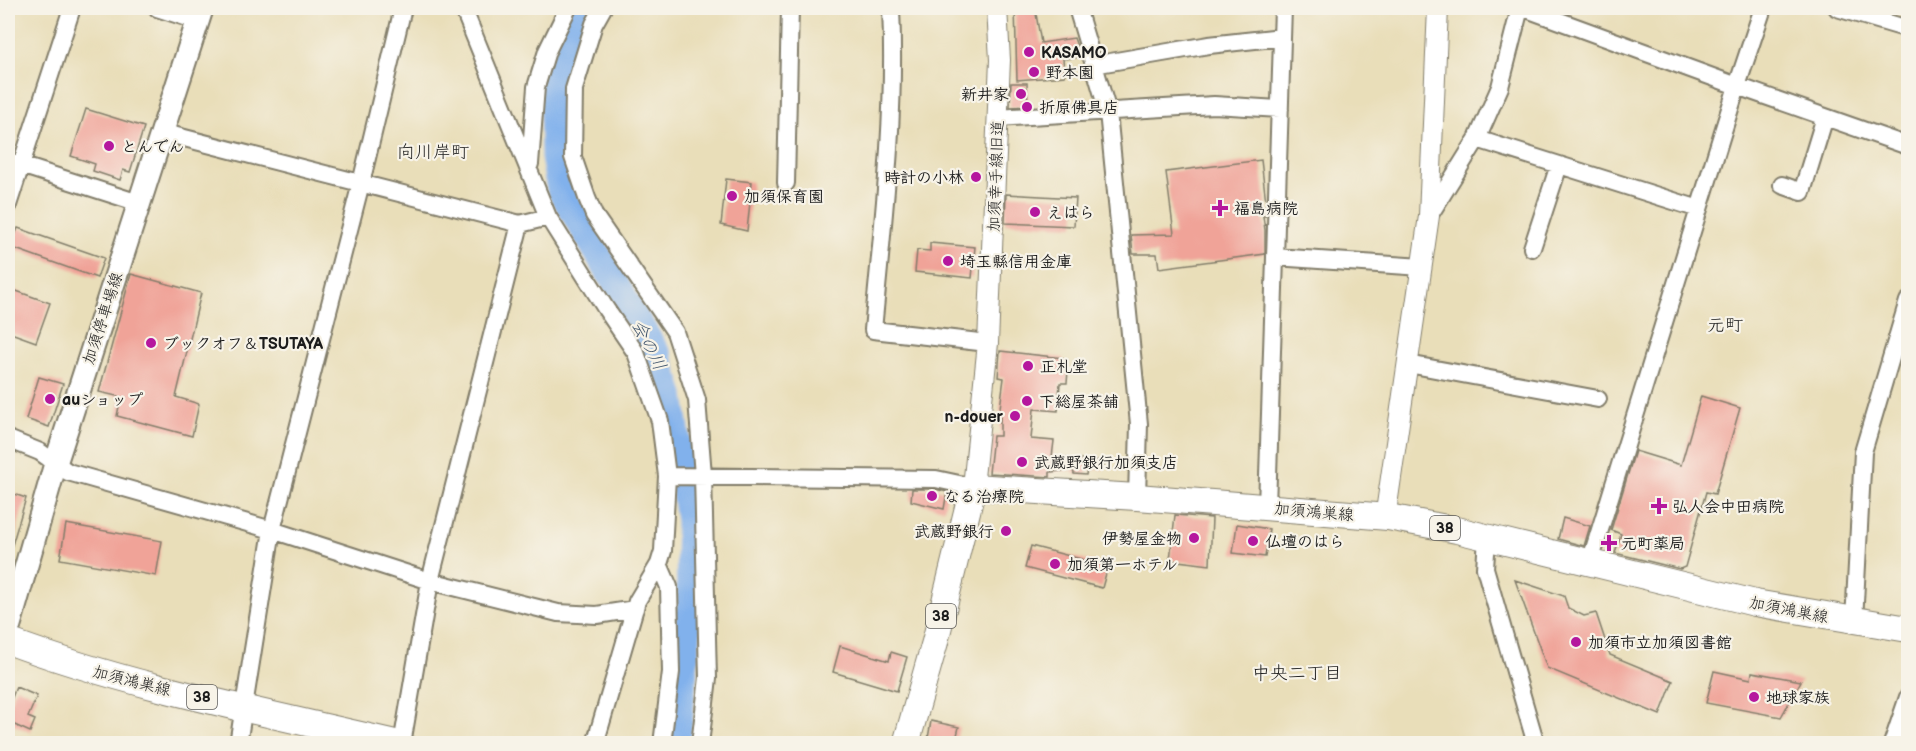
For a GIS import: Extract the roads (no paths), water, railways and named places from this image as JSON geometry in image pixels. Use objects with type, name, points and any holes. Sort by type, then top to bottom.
[{"type":"main road","name":"加須停車場線","points":[[8,630],[56,462],[200,14]]},
{"type":"main road","name":"加須鴻巣線","points":[[973,487],[1137,497],[1388,517],[1590,562],[1755,603],[1908,629]]},
{"type":"main road","name":"38","points":[[906,744],[935,642],[973,487]]},
{"type":"main road","name":"加須鴻巣線","points":[[8,641],[56,659],[122,679],[401,744]]},
{"type":"street","points":[[8,205],[14,163],[72,8]]},
{"type":"street","points":[[158,8],[200,14]]},
{"type":"street","points":[[238,744],[272,530],[361,183],[403,8]]},
{"type":"street","points":[[463,8],[548,217],[636,353],[660,421],[667,476],[663,551],[659,564],[637,601],[595,744]]},
{"type":"street","points":[[529,168],[536,87],[547,51],[568,8]]},
{"type":"street","points":[[603,8],[594,24],[574,89],[573,157],[594,215],[675,332],[697,400],[703,475],[708,678],[700,744]]},
{"type":"street","points":[[786,183],[790,8]]},
{"type":"street","points":[[891,8],[893,58],[886,186],[873,330],[988,343]]},
{"type":"street","name":"加須幸手線旧道","points":[[973,487],[988,343],[1000,60],[997,8]]},
{"type":"street","points":[[1077,8],[1108,112],[1139,424],[1137,497]]},
{"type":"street","points":[[1267,507],[1283,8]]},
{"type":"street","points":[[1388,517],[1387,505],[1429,216],[1437,8]]},
{"type":"street","points":[[1429,216],[1477,139],[1500,87],[1522,8],[1908,146]]},
{"type":"street","points":[[1590,562],[1763,8]]},
{"type":"street","points":[[1837,8],[1857,10],[1908,29]]},
{"type":"street","points":[[1093,65],[1209,45],[1282,37]]},
{"type":"street","points":[[997,118],[1214,105],[1281,108]]},
{"type":"street","points":[[1782,184],[1802,192],[1825,117]]},
{"type":"street","points":[[161,132],[520,224],[548,217]]},
{"type":"street","points":[[1477,139],[1699,209]]},
{"type":"street","points":[[14,163],[139,203]]},
{"type":"street","points":[[1532,248],[1559,165]]},
{"type":"street","points":[[401,744],[430,581],[520,224]]},
{"type":"street","points":[[1275,257],[1422,267]]},
{"type":"street","points":[[1854,621],[1863,452],[1908,301]]},
{"type":"street","points":[[1408,364],[1598,399]]},
{"type":"street","points":[[8,440],[40,452],[68,472],[272,530],[430,581],[558,613],[597,615],[635,609]]},
{"type":"street","points":[[667,476],[936,479],[973,487]]},
{"type":"street","points":[[1487,538],[1485,568],[1536,744]]},
{"type":"street","points":[[659,564],[669,587],[671,661],[662,744]]},
{"type":"street","points":[[1892,744],[1908,697]]},
{"type":"waterway","name":"会の川","points":[[586,8],[565,47],[553,86],[554,157],[560,190],[659,357],[671,395],[689,520],[690,608],[677,744]]},
{"type":"place","name":"KASAMO","points":[[1029,52]]},
{"type":"place","name":"野本園","points":[[1034,72]]},
{"type":"place","name":"新井家","points":[[1021,94]]},
{"type":"place","name":"折原佛具店","points":[[1027,107]]},
{"type":"place","name":"とんでん","points":[[109,146]]},
{"type":"place","name":"時計の小林","points":[[976,177]]},
{"type":"place","name":"加須保育園","points":[[732,196]]},
{"type":"place","name":"福島病院","points":[[1220,208]]},
{"type":"place","name":"えはら","points":[[1035,212]]},
{"type":"place","name":"埼玉縣信用金庫","points":[[948,261]]},
{"type":"place","name":"ブックオフ＆TSUTAYA","points":[[151,343]]},
{"type":"place","name":"正札堂","points":[[1028,366]]},
{"type":"place","name":"auショップ","points":[[50,399]]},
{"type":"place","name":"下総屋茶舗","points":[[1027,401]]},
{"type":"place","name":"n-douer","points":[[1015,416]]},
{"type":"place","name":"武蔵野銀行加須支店","points":[[1022,462]]},
{"type":"place","name":"なる治療院","points":[[932,496]]},
{"type":"place","name":"弘人会中田病院","points":[[1659,506]]},
{"type":"place","name":"武蔵野銀行","points":[[1006,531]]},
{"type":"place","name":"伊勢屋金物","points":[[1194,538]]},
{"type":"place","name":"仏壇のはら","points":[[1253,541]]},
{"type":"place","name":"元町薬局","points":[[1609,543]]},
{"type":"place","name":"加須第一ホテル","points":[[1055,564]]},
{"type":"place","name":"加須市立加須図書館","points":[[1576,642]]},
{"type":"place","name":"地球家族","points":[[1754,697]]},
{"type":"district","name":"向川岸町","points":[[433,152]]},
{"type":"district","name":"元町","points":[[1725,325]]},
{"type":"district","name":"中央二丁目","points":[[1297,673]]}]
